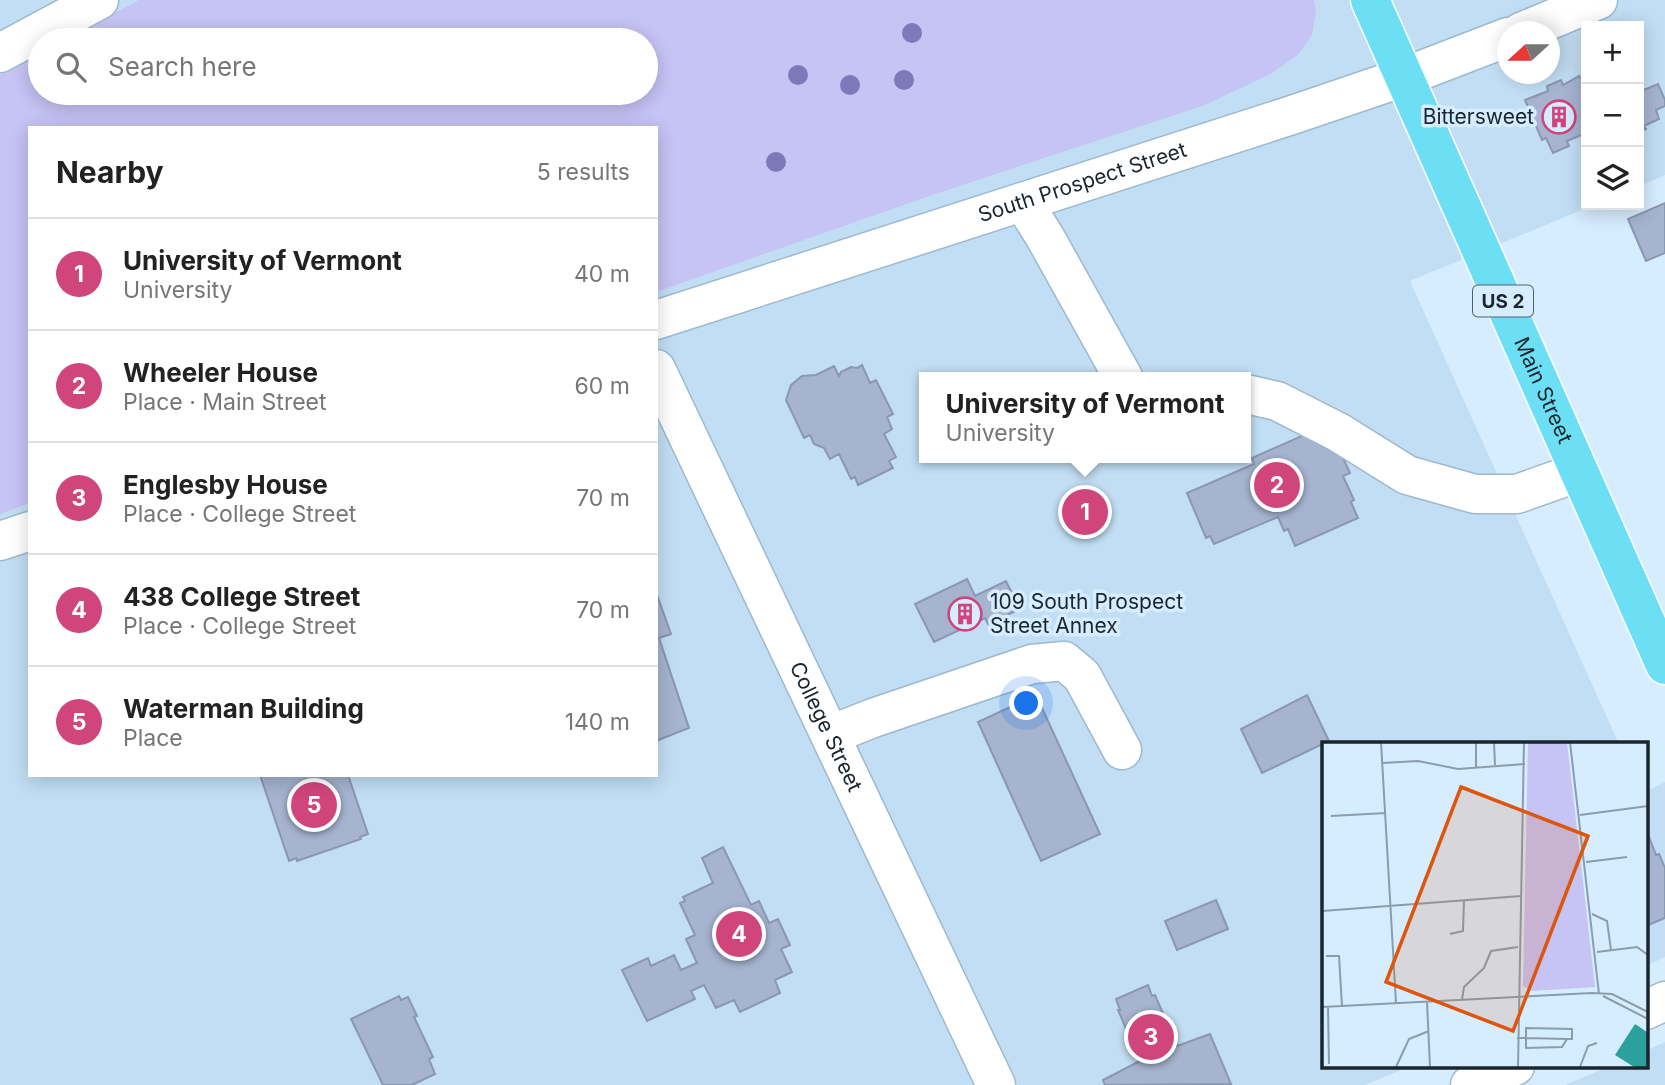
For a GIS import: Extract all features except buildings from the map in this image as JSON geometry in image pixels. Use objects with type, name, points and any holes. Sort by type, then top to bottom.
[{"type":"main road","name":"Main Street","points":[[1370,0],[1665,666]]},
{"type":"street","points":[[47,28],[99,0]]},
{"type":"street","points":[[1547,21],[1598,0]]},
{"type":"street","points":[[0,53],[28,38]]},
{"type":"street","name":"South Prospect Street","points":[[658,319],[1404,77],[1497,41]]},
{"type":"street","points":[[1023,202],[1120,372]]},
{"type":"street","name":"College Street","points":[[658,373],[996,1085]]},
{"type":"street","points":[[1251,395],[1278,401],[1338,432],[1408,475],[1475,494],[1517,494],[1579,471]]},
{"type":"street","points":[[0,541],[28,532]]},
{"type":"street","points":[[830,735],[1032,664],[1064,661],[1083,676],[1122,750]]},
{"type":"street","points":[[1648,1009],[1665,1002]]},
{"type":"street","points":[[1470,1085],[1510,1068]]},
{"type":"shaded area","points":[[0,0],[1665,0],[1665,175],[1644,184],[1644,21],[1581,21],[1582,210],[1410,281],[1618,742],[1322,742],[1322,1068],[1406,1068],[1365,1085],[0,1085]]},
{"type":"shaded area","points":[[139,0],[1314,0],[1316,11],[1312,35],[1298,55],[1270,74],[1205,105],[932,195],[658,291],[658,126],[28,126],[28,504],[0,514],[0,75],[28,60],[28,105],[658,105],[658,28],[86,28]]},
{"type":"shaded area","points":[[1665,782],[1665,957],[1648,965],[1648,790]]},
{"type":"shaded area","points":[[1665,1042],[1665,1085],[1565,1085],[1605,1068],[1648,1068],[1648,1050]]},
{"type":"place","name":"Bittersweet","points":[[1559,117]]},
{"type":"place","name":"Wheeler House","points":[[1277,485]]},
{"type":"place","name":"University of Vermont","points":[[1085,512]]},
{"type":"place","name":"109 South Prospect Street Annex","points":[[965,614]]},
{"type":"place","name":"Waterman Building","points":[[314,805]]},
{"type":"place","name":"438 College Street","points":[[739,934]]},
{"type":"place","name":"Englesby House","points":[[1151,1037]]}]
